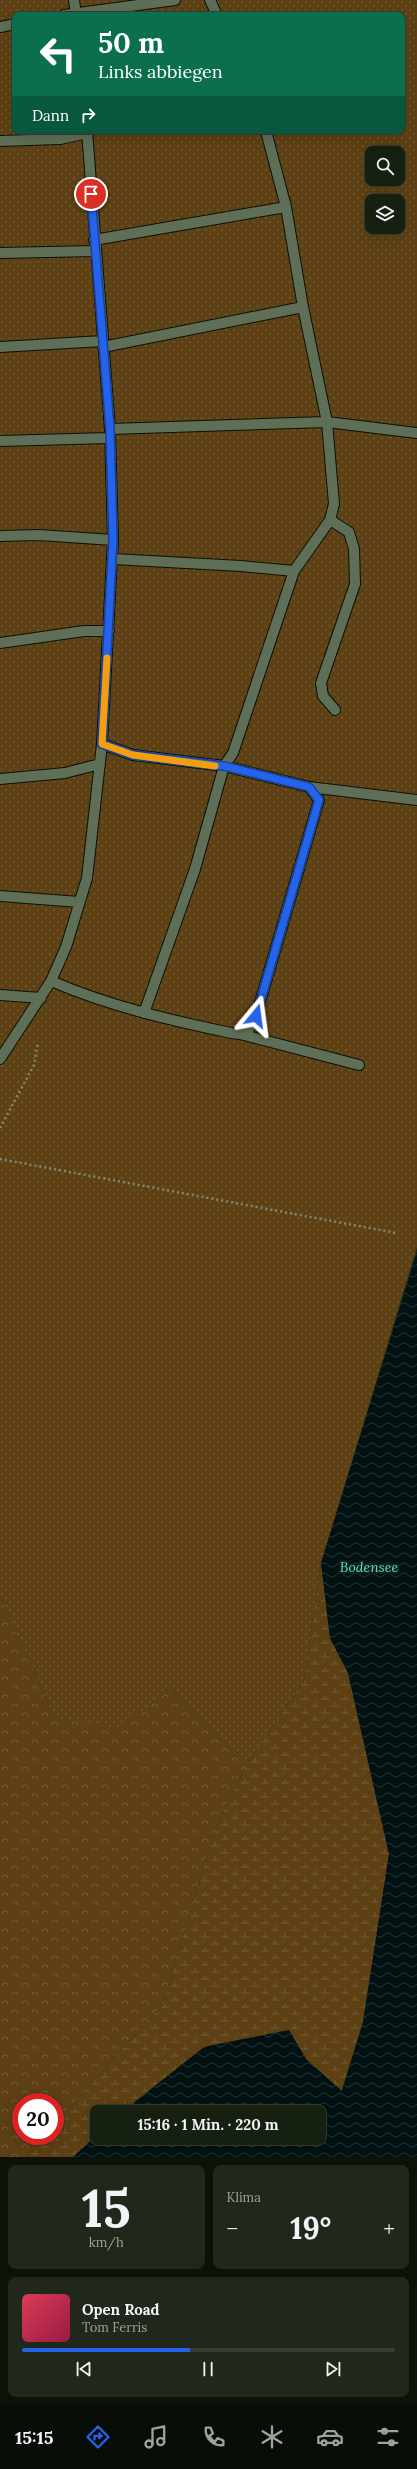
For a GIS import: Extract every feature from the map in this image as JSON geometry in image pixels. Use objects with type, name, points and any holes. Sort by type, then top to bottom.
[{"type":"lane","points":[[74,0],[76,12]]},
{"type":"lane","points":[[90,12],[175,0]]},
{"type":"lane","points":[[210,0],[216,12]]},
{"type":"lane","points":[[0,27],[12,25]]},
{"type":"lane","points":[[0,141],[60,140],[80,134]]},
{"type":"lane","points":[[0,1059],[51,981],[66,947],[86,878],[102,744],[113,540],[110,433],[94,240],[87,134]]},
{"type":"lane","points":[[144,1013],[195,869],[224,766],[233,753],[294,571],[330,520],[334,504],[327,422],[303,307],[286,207],[267,134]]},
{"type":"lane","points":[[94,240],[286,207]]},
{"type":"lane","points":[[0,253],[95,252]]},
{"type":"lane","points":[[0,347],[103,344],[303,307]]},
{"type":"lane","points":[[0,441],[110,433],[327,422],[417,433]]},
{"type":"lane","points":[[330,520],[348,532],[354,549],[355,584],[321,683],[323,696],[336,710]]},
{"type":"lane","points":[[0,536],[40,535],[113,540]]},
{"type":"lane","points":[[113,559],[241,566],[294,571]]},
{"type":"lane","points":[[0,643],[84,631],[109,631]]},
{"type":"lane","points":[[102,744],[133,755],[224,766],[309,787],[417,800]]},
{"type":"lane","points":[[0,779],[65,773],[100,764]]},
{"type":"lane","points":[[240,1034],[248,1031],[256,1016],[319,800],[309,787]]},
{"type":"lane","points":[[0,896],[79,902]]},
{"type":"lane","points":[[51,981],[91,998],[144,1013],[240,1034],[359,1065]]},
{"type":"lane","points":[[0,995],[40,998]]},
{"type":"path","points":[[0,1128],[34,1065],[39,1035]]},
{"type":"path","points":[[0,1159],[396,1233]]},
{"type":"green space","points":[[0,0],[417,0],[417,1247],[321,1563],[304,1680],[246,1766],[172,1689],[118,1729],[55,1718],[0,1595]]},
{"type":"green space","points":[[321,1563],[330,1638],[348,1673],[389,1854],[363,2022],[341,2092],[306,2059],[289,2030],[204,2047],[131,2105],[90,2105],[90,2141],[73,2157],[27,2157],[37,2145],[64,2145],[64,2114],[163,2004],[214,1832],[246,1766],[304,1680]]},
{"type":"green space","points":[[0,1595],[55,1718],[118,1728],[172,1689],[246,1766],[214,1832],[163,2004],[64,2114],[64,2093],[12,2093],[12,2145],[37,2145],[27,2157],[0,2157]]},
{"type":"water","name":"Bodensee","points":[[417,1252],[417,2157],[73,2157],[90,2141],[90,2145],[326,2145],[326,2105],[131,2105],[204,2047],[289,2030],[306,2059],[342,2091],[363,2022],[389,1854],[348,1673],[330,1638],[321,1563]]},
{"type":"slow traffic","points":[[107,658],[102,744],[133,755],[215,766]]},
{"type":"route","points":[[91,194],[110,429],[109,438],[113,540],[102,744],[133,755],[214,766],[224,766],[309,787],[319,800],[256,1016]]}]
